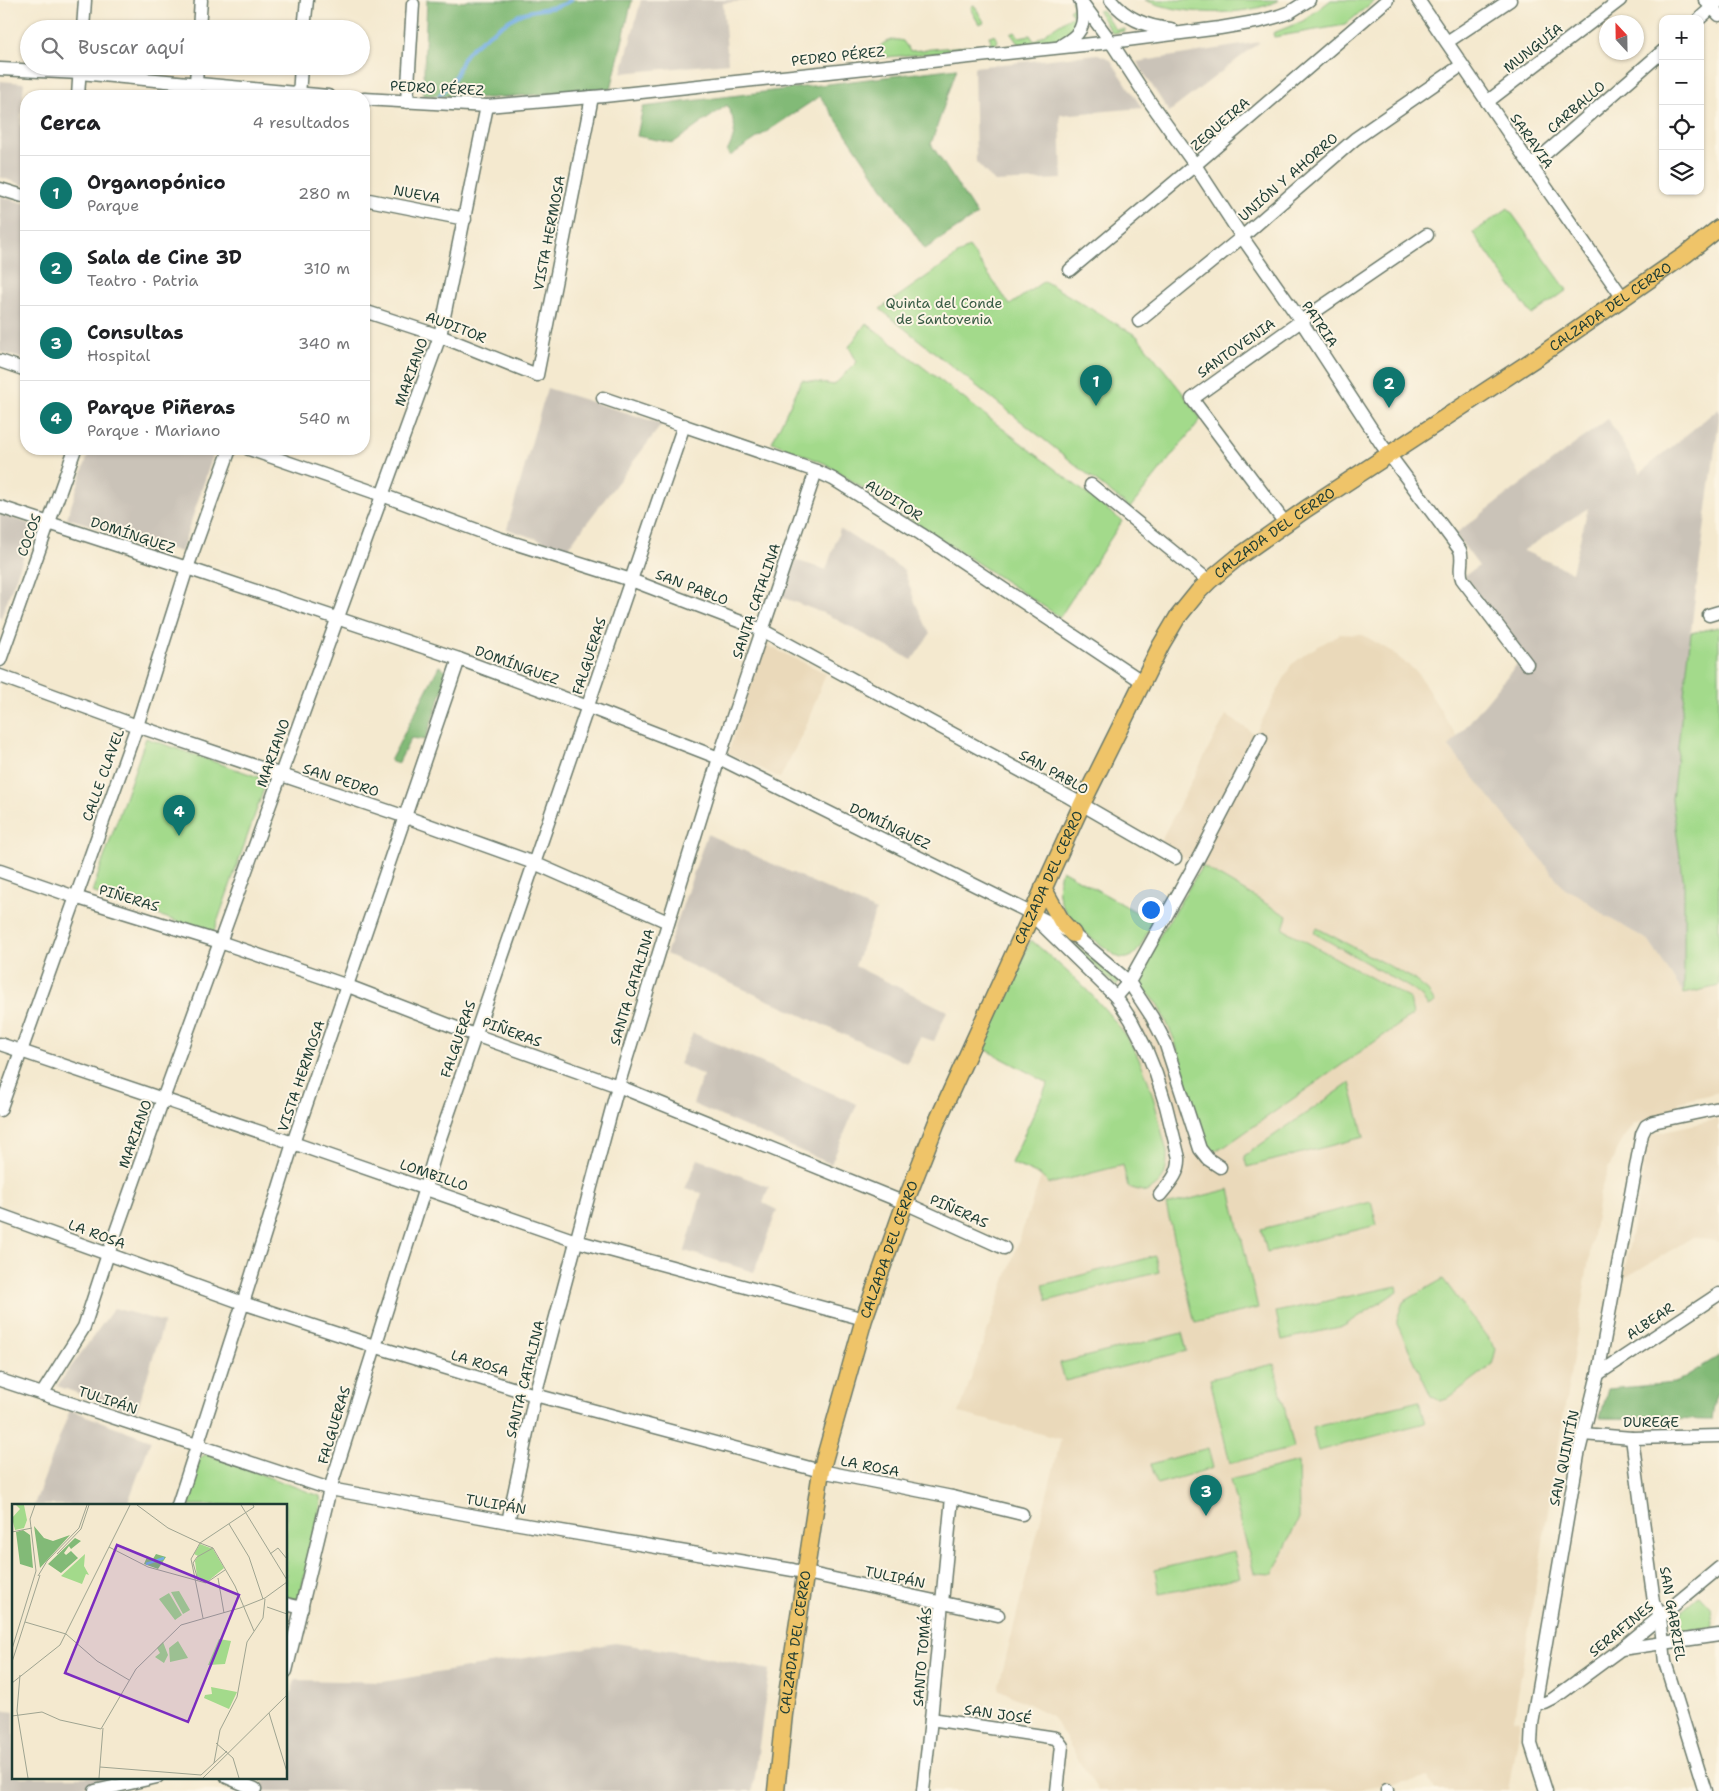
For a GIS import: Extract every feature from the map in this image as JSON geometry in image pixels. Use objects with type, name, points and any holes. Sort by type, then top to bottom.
[{"type":"main road","name":"CALZADA DEL CERRO","points":[[776,1791],[784,1714],[822,1471],[864,1319],[904,1203],[936,1124],[1082,804],[1160,646],[1187,605],[1209,580],[1238,557],[1469,403],[1718,231]]},
{"type":"main road","points":[[1043,888],[1062,922],[1073,934]]},
{"type":"street","points":[[84,20],[85,0]]},
{"type":"street","points":[[200,20],[201,0]]},
{"type":"street","points":[[305,20],[306,0]]},
{"type":"street","points":[[1111,0],[1137,31],[1136,35],[1130,39]]},
{"type":"street","name":"PEDRO PÉREZ","points":[[370,99],[488,106],[592,97],[1111,42],[1196,31],[1261,21],[1290,12],[1309,0]]},
{"type":"street","name":"ZEQUEIRA","points":[[1070,270],[1387,0]]},
{"type":"street","name":"SARAVIA","points":[[1418,0],[1623,298]]},
{"type":"street","points":[[1447,42],[1510,0]]},
{"type":"street","name":"MUNGUÍA","points":[[1487,102],[1620,0]]},
{"type":"street","points":[[1060,46],[1073,38],[1082,27],[1084,20],[1081,1]]},
{"type":"street","name":"PATRIA","points":[[1081,1],[1301,321],[1389,455],[1460,550],[1462,555],[1459,573],[1462,579],[1526,664]]},
{"type":"street","points":[[407,102],[413,4]]},
{"type":"street","points":[[1704,15],[1714,6]]},
{"type":"street","points":[[1125,15],[1139,23],[1152,26],[1196,31]]},
{"type":"street","name":"CARBALLO","points":[[1531,166],[1659,54]]},
{"type":"street","name":"UNIÓN Y AHORRO","points":[[1139,321],[1242,237],[1355,139],[1462,65]]},
{"type":"street","points":[[0,69],[20,69]]},
{"type":"street","points":[[78,90],[80,75]]},
{"type":"street","points":[[125,75],[256,90]]},
{"type":"street","points":[[194,90],[196,75]]},
{"type":"street","points":[[299,90],[300,75]]},
{"type":"street","name":"VISTA HERMOSA","points":[[537,375],[592,97]]},
{"type":"street","name":"MARIANO","points":[[42,1394],[84,1328],[163,1099],[440,336],[488,106]]},
{"type":"street","points":[[0,190],[20,195]]},
{"type":"street","name":"NUEVA","points":[[370,200],[465,219]]},
{"type":"street","name":"SANTOVENIA","points":[[1285,524],[1192,398],[1427,235]]},
{"type":"street","name":"AUDITOR","points":[[370,313],[440,336],[537,375]]},
{"type":"street","points":[[0,361],[20,368]]},
{"type":"street","name":"AUDITOR","points":[[602,398],[816,471],[833,479],[921,534],[1143,682]]},
{"type":"street","name":"FALGUERAS","points":[[288,1663],[330,1488],[425,1188],[436,1147],[684,425]]},
{"type":"street","name":"COCOS","points":[[0,660],[73,455]]},
{"type":"street","name":"CALLE CLAVEL","points":[[0,1110],[137,726],[187,568],[228,455]]},
{"type":"street","name":"SAN PABLO","points":[[265,455],[382,495],[498,538],[631,580],[762,630],[1082,804],[1175,858]]},
{"type":"street","name":"SANTA CATALINA","points":[[508,1522],[535,1395],[618,1086],[719,758],[816,471]]},
{"type":"street","points":[[1091,485],[1209,580]]},
{"type":"street","name":"DOMÍNGUEZ","points":[[0,507],[459,659],[588,706],[719,758],[1073,934],[1129,982],[1152,1017],[1165,1042],[1200,1149],[1208,1159],[1220,1167]]},
{"type":"street","name":"VISTA HERMOSA","points":[[178,1504],[244,1303],[293,1143],[459,659]]},
{"type":"street","name":"SAN PEDRO","points":[[0,676],[137,726],[406,817],[534,863],[668,922]]},
{"type":"street","points":[[1116,997],[1129,982],[1199,857],[1261,738]]},
{"type":"street","name":"PIÑERAS","points":[[0,871],[75,897],[220,942],[348,986],[475,1035],[618,1086],[904,1203],[1004,1248]]},
{"type":"street","name":"DOMÍNGUEZ","points":[[1031,914],[1116,997],[1146,1049],[1166,1106],[1179,1164],[1171,1182],[1160,1195]]},
{"type":"street","name":"LOMBILLO","points":[[0,1044],[576,1241],[864,1319]]},
{"type":"street","name":"SAN QUINTÍN","points":[[1546,1791],[1531,1744],[1532,1724],[1583,1434],[1598,1374],[1643,1130],[1653,1122],[1719,1108]]},
{"type":"street","name":"LA ROSA","points":[[0,1215],[244,1303],[374,1346],[535,1395],[822,1471],[952,1497],[1022,1514]]},
{"type":"street","name":"ALBEAR","points":[[1598,1374],[1719,1294]]},
{"type":"street","name":"TULIPÁN","points":[[0,1380],[330,1488],[508,1522],[805,1572],[998,1615]]},
{"type":"street","name":"DUREGE","points":[[1583,1434],[1632,1438],[1719,1436]]},
{"type":"street","name":"SAN GABRIEL","points":[[1632,1438],[1654,1602],[1660,1617],[1665,1662],[1705,1791]]},
{"type":"street","name":"SANTO TOMÁS","points":[[923,1791],[952,1497]]},
{"type":"street","name":"SERAFINES","points":[[1536,1703],[1545,1703],[1554,1699],[1621,1649],[1719,1568]]},
{"type":"street","points":[[288,1604],[302,1608]]},
{"type":"street","points":[[1621,1649],[1719,1635]]},
{"type":"street","name":"SAN JOSÉ","points":[[931,1719],[1056,1738],[1062,1746],[1057,1791]]},
{"type":"street","points":[[95,1791],[153,1778]]},
{"type":"street","points":[[230,1778],[256,1786]]},
{"type":"shaded area","points":[[641,0],[754,0],[723,3],[728,63],[622,73]]},
{"type":"shaded area","points":[[1260,42],[1169,112],[1137,62]]},
{"type":"shaded area","points":[[1098,54],[1110,59],[1142,108],[1060,115],[1062,179],[995,182],[976,162],[974,67]]},
{"type":"shaded area","points":[[0,81],[24,83],[23,90],[20,90],[20,184],[0,177]]},
{"type":"shaded area","points":[[0,196],[20,202],[20,358],[0,352]]},
{"type":"shaded area","points":[[547,388],[662,424],[567,549],[507,529]]},
{"type":"shaded area","points":[[1719,408],[1672,799],[1684,885],[1684,994],[1648,940],[1607,917],[1580,896],[1565,889],[1449,747],[1523,657],[1464,576],[1479,566],[1455,534],[1608,419],[1640,473]],"holes":[[[1588,508],[1572,572],[1524,550]]]},
{"type":"shaded area","points":[[88,455],[213,455],[181,552],[67,518]]},
{"type":"shaded area","points":[[0,514],[35,526],[0,620]]},
{"type":"shaded area","points":[[840,529],[904,570],[915,602],[930,634],[912,660],[828,615],[779,596],[795,560],[826,570]]},
{"type":"shaded area","points":[[1340,634],[1363,635],[1389,650],[1417,672],[1457,737],[1607,917],[1648,940],[1684,994],[1719,986],[1719,1092],[1679,1102],[1679,1111],[1634,1124],[1624,1137],[1608,1169],[1600,1192],[1514,1719],[1520,1720],[1508,1791],[1434,1791],[1428,1778],[1352,1791],[1098,1791],[1052,1716],[998,1689],[1061,1439],[959,1413],[1041,1177],[1011,1163],[1048,1083],[981,1047],[1098,1001],[1116,1023],[1153,998],[1134,978],[1201,866],[1159,844],[1226,715],[1255,734],[1291,665],[1308,652]]},
{"type":"shaded area","points":[[764,644],[826,673],[805,729],[780,778],[728,753]]},
{"type":"shaded area","points":[[707,834],[876,911],[855,966],[947,1011],[934,1041],[920,1037],[907,1063],[666,954]]},
{"type":"shaded area","points":[[693,1033],[857,1104],[831,1164],[693,1104],[703,1075],[679,1064]]},
{"type":"shaded area","points":[[1719,1119],[1719,1242],[1693,1237],[1623,1279],[1650,1134]]},
{"type":"shaded area","points":[[698,1159],[769,1187],[763,1203],[777,1210],[754,1272],[685,1251],[702,1193],[685,1189]]},
{"type":"shaded area","points":[[114,1308],[164,1322],[136,1413],[57,1386]]},
{"type":"shaded area","points":[[70,1410],[151,1440],[127,1504],[34,1504]]},
{"type":"shaded area","points":[[615,1643],[697,1655],[769,1670],[753,1791],[261,1791],[265,1778],[288,1778],[288,1703],[295,1680],[383,1682]]},
{"type":"shaded area","points":[[1,1710],[12,1712],[12,1778],[116,1778],[116,1780],[55,1791],[0,1791]]},
{"type":"green space","points":[[427,0],[464,2],[470,0],[632,0],[611,89],[489,98],[423,95]]},
{"type":"green space","points":[[1071,0],[1075,0],[1077,4],[1077,27],[1062,40],[1019,45],[1011,34],[1015,32],[1019,37],[1030,35],[1034,41],[1073,15],[1069,10],[1074,6]]},
{"type":"green space","points":[[1145,0],[1279,0],[1249,10],[1212,12],[1176,9]]},
{"type":"green space","points":[[1331,0],[1375,0],[1345,25],[1274,37],[1273,33],[1303,21]]},
{"type":"green space","points":[[974,5],[984,22],[979,24],[972,12],[971,7]]},
{"type":"green space","points":[[1102,10],[1115,29],[1125,29],[1125,31],[1112,33],[1098,11]]},
{"type":"green space","points":[[994,35],[998,41],[993,48],[875,58],[881,45],[893,40],[903,41],[910,51],[989,44],[991,41],[989,36]]},
{"type":"green space","points":[[957,68],[931,144],[977,215],[925,249],[820,96],[730,156],[727,152],[733,139],[735,128],[727,105],[673,143],[637,136],[643,107]]},
{"type":"green space","points":[[1508,208],[1567,290],[1532,315],[1473,233]]},
{"type":"green space","name":"Quinta del Conde de Santovenia","points":[[969,247],[1010,305],[1044,281],[1137,336],[1201,419],[1130,508],[880,309]]},
{"type":"green space","points":[[866,323],[1122,521],[1060,617],[826,464],[772,442],[802,380],[834,385],[857,362],[849,347]]},
{"type":"green space","points":[[1719,627],[1719,986],[1684,994],[1684,885],[1672,799],[1691,633]]},
{"type":"green space","points":[[439,666],[449,672],[425,740],[411,738],[398,764],[390,761]]},
{"type":"green space","points":[[146,738],[267,780],[213,934],[92,892]]},
{"type":"green space","points":[[1202,866],[1287,916],[1283,929],[1410,999],[1413,1015],[1224,1147],[1216,1150],[1209,1148],[1205,1144],[1174,1039],[1159,1005],[1134,978]]},
{"type":"green space","points":[[1062,870],[1152,921],[1143,942],[1135,954],[1123,958],[1116,956],[1072,921],[1060,898],[1059,885]]},
{"type":"green space","points":[[1317,928],[1412,978],[1428,991],[1435,1003],[1428,1007],[1422,997],[1412,989],[1314,933]]},
{"type":"green space","points":[[1031,940],[1097,1001],[1125,1035],[1137,1054],[1155,1103],[1167,1152],[1164,1176],[1146,1192],[1128,1187],[1123,1165],[1049,1184],[1041,1176],[1011,1163],[1048,1083],[981,1047]]},
{"type":"green space","points":[[1076,945],[1119,981],[1117,985],[1076,949],[1074,947]]},
{"type":"green space","points":[[1350,1083],[1364,1137],[1247,1167],[1244,1156]]},
{"type":"green space","points":[[1230,1189],[1258,1308],[1195,1323],[1166,1205]]},
{"type":"green space","points":[[1371,1202],[1377,1225],[1267,1252],[1261,1229]]},
{"type":"green space","points":[[1155,1256],[1159,1272],[1047,1301],[1043,1285]]},
{"type":"green space","points":[[1443,1279],[1496,1349],[1492,1365],[1447,1399],[1440,1401],[1431,1396],[1397,1324],[1397,1319],[1403,1302]]},
{"type":"green space","points":[[1397,1286],[1398,1291],[1344,1326],[1282,1340],[1276,1312]]},
{"type":"green space","points":[[1182,1333],[1187,1351],[1065,1381],[1060,1363]]},
{"type":"green space","points":[[1719,1356],[1719,1393],[1715,1394],[1712,1420],[1600,1418],[1608,1389],[1675,1383]]},
{"type":"green space","points":[[1274,1364],[1294,1448],[1230,1463],[1210,1379]]},
{"type":"green space","points":[[1419,1401],[1425,1423],[1318,1451],[1312,1428]]},
{"type":"green space","points":[[1208,1448],[1213,1468],[1157,1484],[1151,1464]]},
{"type":"green space","points":[[206,1454],[320,1496],[321,1504],[300,1596],[295,1600],[288,1598],[288,1504],[185,1504],[197,1460]]},
{"type":"green space","points":[[1298,1462],[1299,1518],[1273,1574],[1254,1573],[1230,1480]]},
{"type":"green space","points":[[1234,1551],[1240,1578],[1159,1594],[1155,1570]]},
{"type":"green space","points":[[1700,1596],[1711,1608],[1714,1627],[1674,1631],[1671,1621]]},
{"type":"waterway","points":[[439,96],[454,78],[468,52],[506,22],[519,15],[559,6],[571,0]]},
{"type":"place","name":"Organopónico","points":[[1096,406]]},
{"type":"place","name":"Sala de Cine 3D","points":[[1389,408]]},
{"type":"place","name":"Parque Piñeras","points":[[179,836]]},
{"type":"place","name":"Consultas","points":[[1206,1516]]}]
